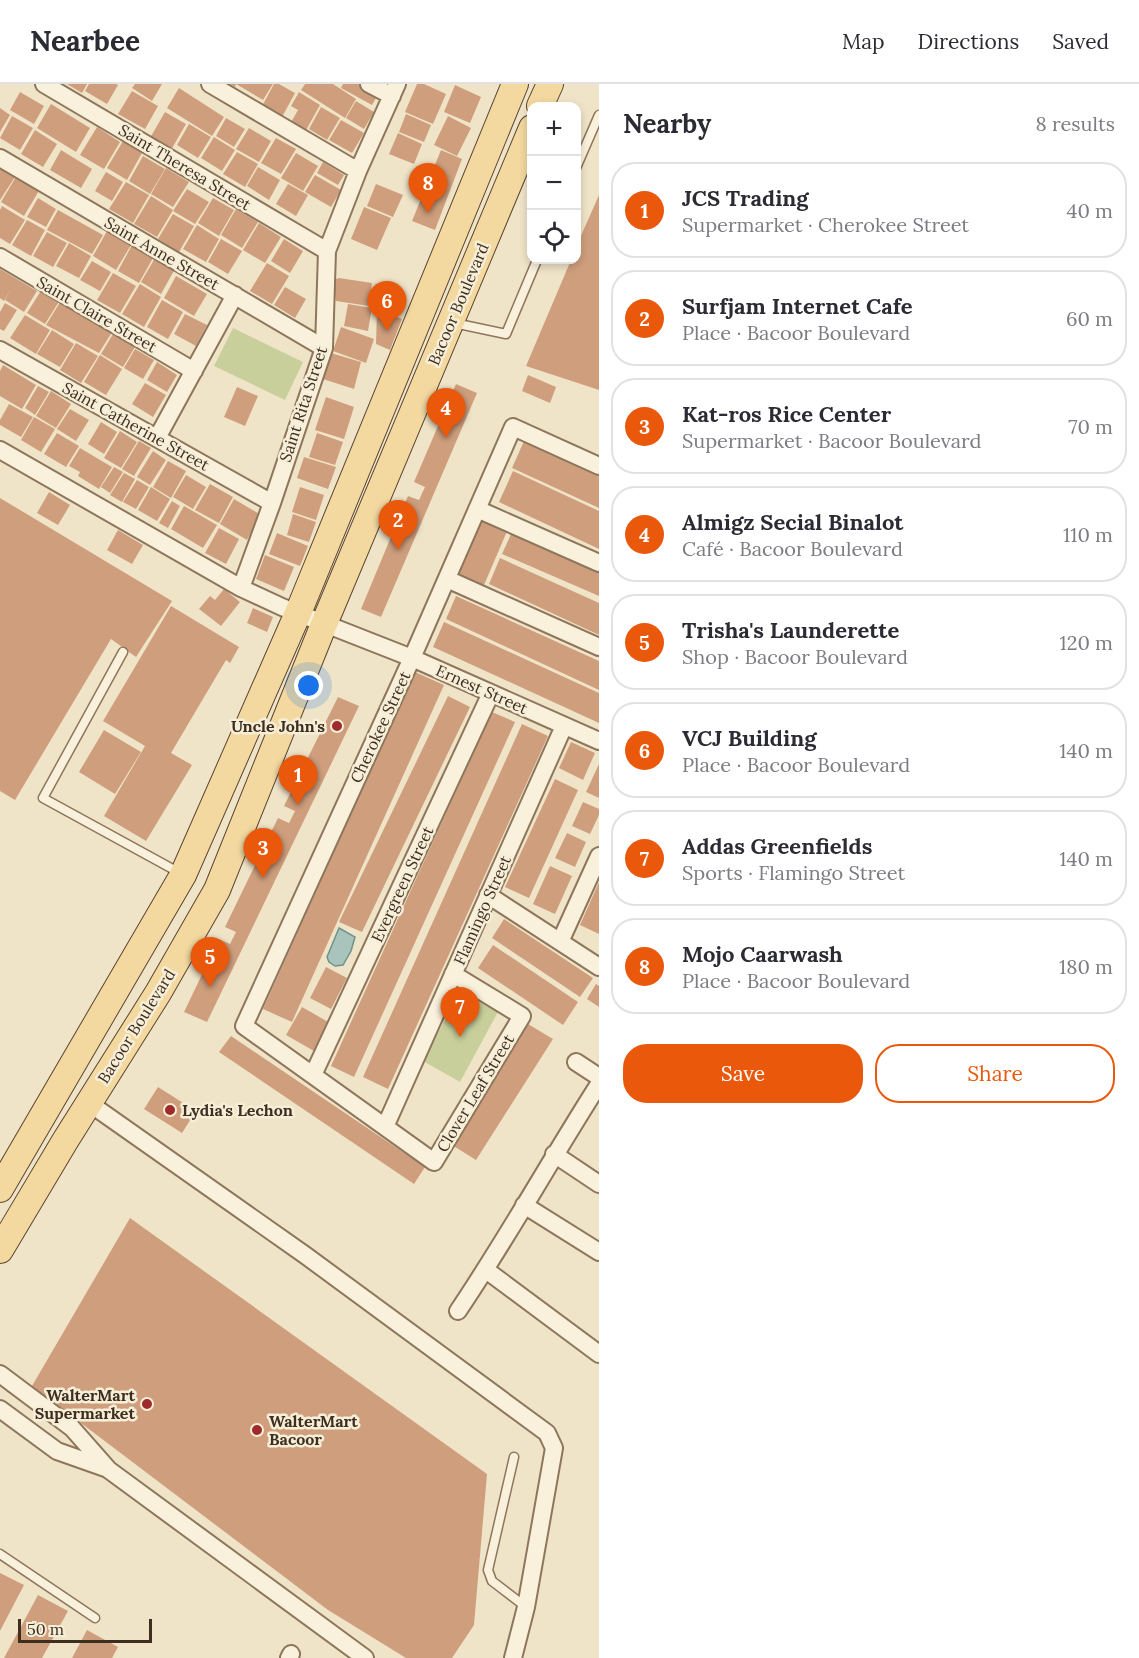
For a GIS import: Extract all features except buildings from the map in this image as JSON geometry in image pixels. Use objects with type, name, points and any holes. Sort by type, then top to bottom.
[{"type":"main road","name":"Bacoor Boulevard","points":[[0,1189],[183,875],[298,613],[515,84]]},
{"type":"main road","points":[[542,102],[550,84]]},
{"type":"main road","name":"Bacoor Boulevard","points":[[0,1250],[158,993],[217,890],[324,624],[527,138]]},
{"type":"street","name":"Saint Theresa Street","points":[[44,84],[327,251]]},
{"type":"street","points":[[210,84],[358,171]]},
{"type":"street","points":[[369,84],[394,90]]},
{"type":"street","name":"Saint Rita Street","points":[[241,588],[324,348],[327,251],[358,171],[394,90]]},
{"type":"street","name":"Saint Anne Street","points":[[0,158],[324,348]]},
{"type":"street","name":"Saint Claire Street","points":[[0,257],[194,371]]},
{"type":"street","points":[[158,438],[235,295]]},
{"type":"street","name":"Saint Catherine Street","points":[[0,350],[272,503]]},
{"type":"street","name":"Cherokee Street","points":[[244,1026],[412,658],[513,427],[599,466]]},
{"type":"street","points":[[0,450],[241,588],[298,613]]},
{"type":"street","points":[[477,509],[599,563]]},
{"type":"street","points":[[447,579],[599,647]]},
{"type":"street","name":"Ernest Street","points":[[298,613],[412,658],[599,741]]},
{"type":"street","name":"Evergreen Street","points":[[313,1075],[491,693]]},
{"type":"street","name":"Flamingo Street","points":[[385,1127],[564,726]]},
{"type":"street","points":[[560,942],[599,856]]},
{"type":"street","points":[[488,895],[599,967]]},
{"type":"street","name":"Clover Leaf Street","points":[[244,1026],[434,1162],[522,1016],[453,974]]},
{"type":"street","points":[[576,1062],[599,1077]]},
{"type":"street","points":[[458,1311],[486,1270],[554,1154],[599,1084]]},
{"type":"street","points":[[89,1103],[305,1255],[547,1433],[554,1448],[526,1607],[513,1658]]},
{"type":"street","points":[[554,1154],[599,1184]]},
{"type":"street","points":[[524,1205],[599,1252]]},
{"type":"street","points":[[486,1270],[599,1354]]},
{"type":"street","points":[[0,1374],[72,1428],[109,1470],[365,1658]]},
{"type":"street","points":[[0,1408],[57,1451],[109,1470]]},
{"type":"street","points":[[30,1431],[46,1409]]},
{"type":"lane","points":[[581,156],[599,115]]},
{"type":"lane","points":[[450,323],[506,333],[535,264]]},
{"type":"lane","points":[[123,652],[43,798],[183,875]]},
{"type":"lane","points":[[514,1457],[488,1570],[492,1581],[526,1607]]},
{"type":"lane","points":[[0,1554],[95,1618]]},
{"type":"green space","points":[[233,328],[303,362],[285,400],[214,366]]},
{"type":"green space","points":[[460,992],[498,1012],[460,1082],[423,1061]]},
{"type":"water","points":[[339,928],[355,937],[351,951],[343,965],[335,966],[329,962],[327,957]]},
{"type":"place","name":"Mojo Caarwash","points":[[428,213]]},
{"type":"place","name":"VCJ Building","points":[[387,331]]},
{"type":"place","name":"Almigz Secial Binalot","points":[[446,438]]},
{"type":"place","name":"Surfjam Internet Cafe","points":[[398,550]]},
{"type":"place","name":"Uncle John's","points":[[337,726]]},
{"type":"place","name":"JCS Trading","points":[[298,805]]},
{"type":"place","name":"Kat-ros Rice Center","points":[[263,878]]},
{"type":"place","name":"Trisha's Launderette","points":[[210,987]]},
{"type":"place","name":"Addas Greenfields","points":[[460,1037]]},
{"type":"place","name":"Lydia's Lechon","points":[[170,1110]]},
{"type":"place","name":"WalterMart Supermarket","points":[[147,1404]]},
{"type":"place","name":"WalterMart Bacoor","points":[[257,1430]]}]
